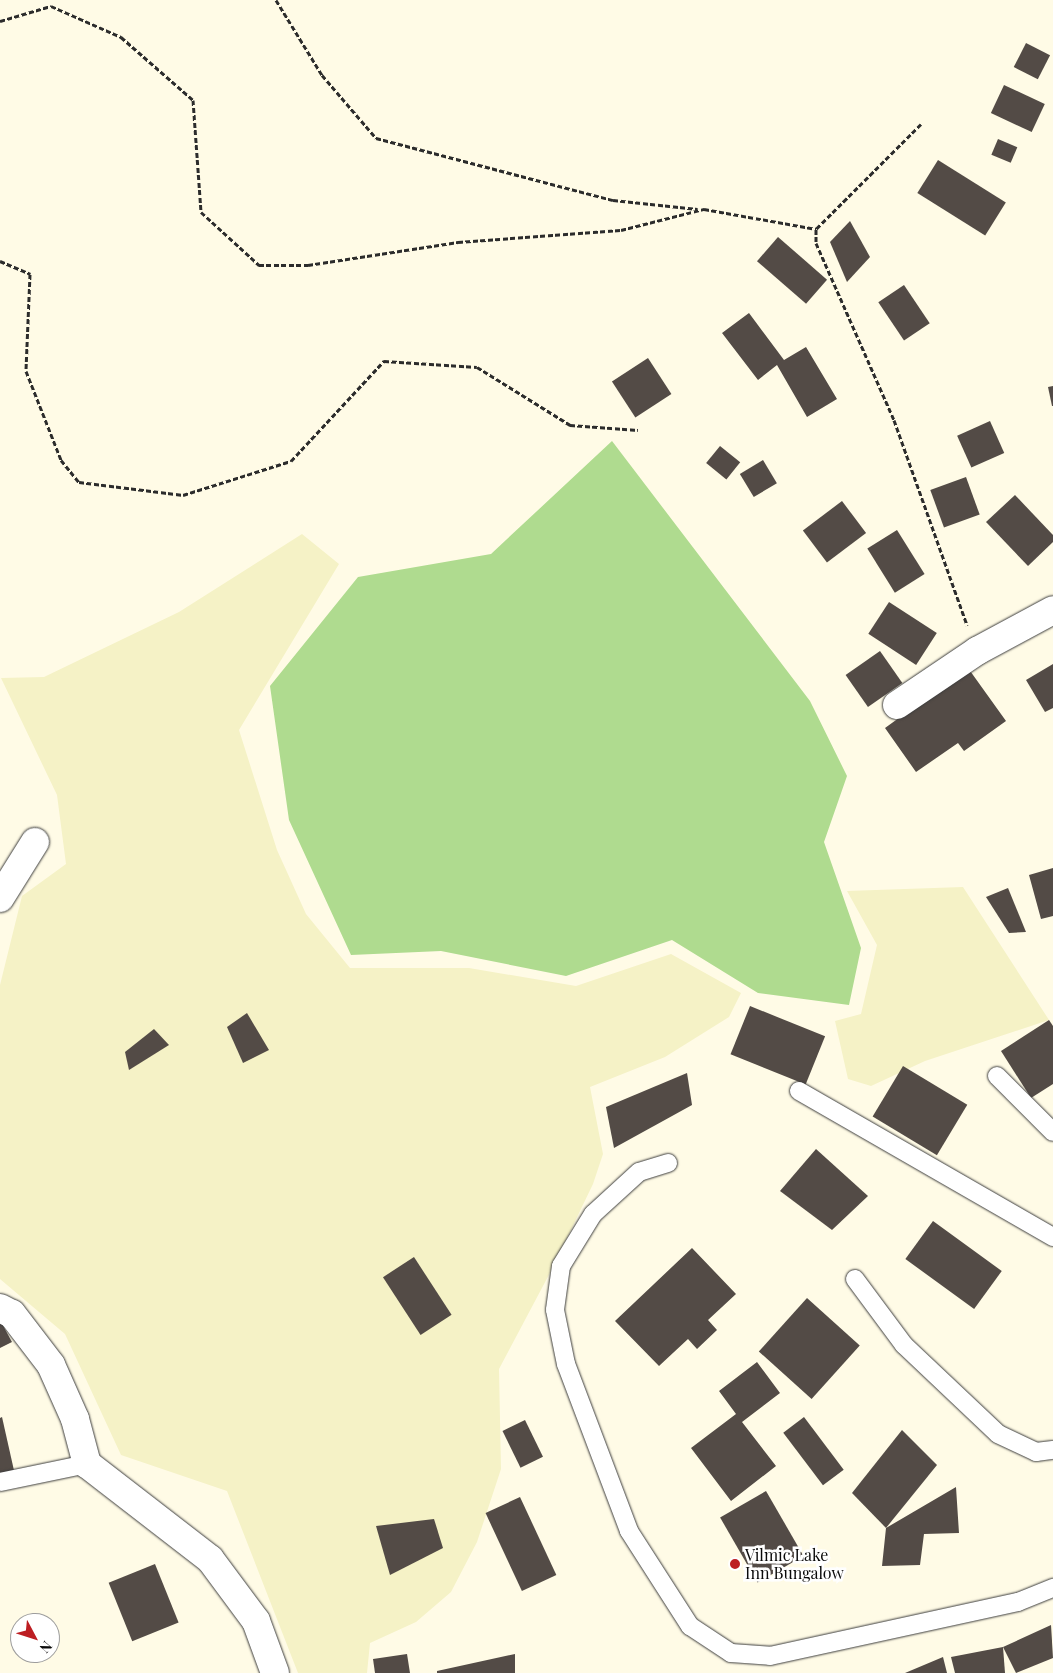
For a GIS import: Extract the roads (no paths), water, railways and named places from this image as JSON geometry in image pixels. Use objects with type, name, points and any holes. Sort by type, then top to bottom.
[{"type":"street","points":[[897,705],[977,651],[1053,610]]},
{"type":"street","points":[[0,898],[35,842]]},
{"type":"street","points":[[0,1308],[12,1314],[51,1365],[75,1419],[87,1464],[210,1559],[256,1621],[275,1673]]},
{"type":"lane","points":[[997,1076],[1053,1132]]},
{"type":"lane","points":[[799,1091],[1053,1237]]},
{"type":"lane","points":[[668,1163],[639,1172],[593,1214],[562,1266],[556,1310],[566,1364],[629,1532],[690,1626],[731,1653],[770,1656],[1018,1602],[1053,1588]]},
{"type":"lane","points":[[855,1279],[904,1345],[998,1434],[1036,1452],[1053,1450]]},
{"type":"lane","points":[[0,1482],[87,1464]]},
{"type":"place","name":"Vilmic Lake Inn Bungalow","points":[[735,1564]]}]
